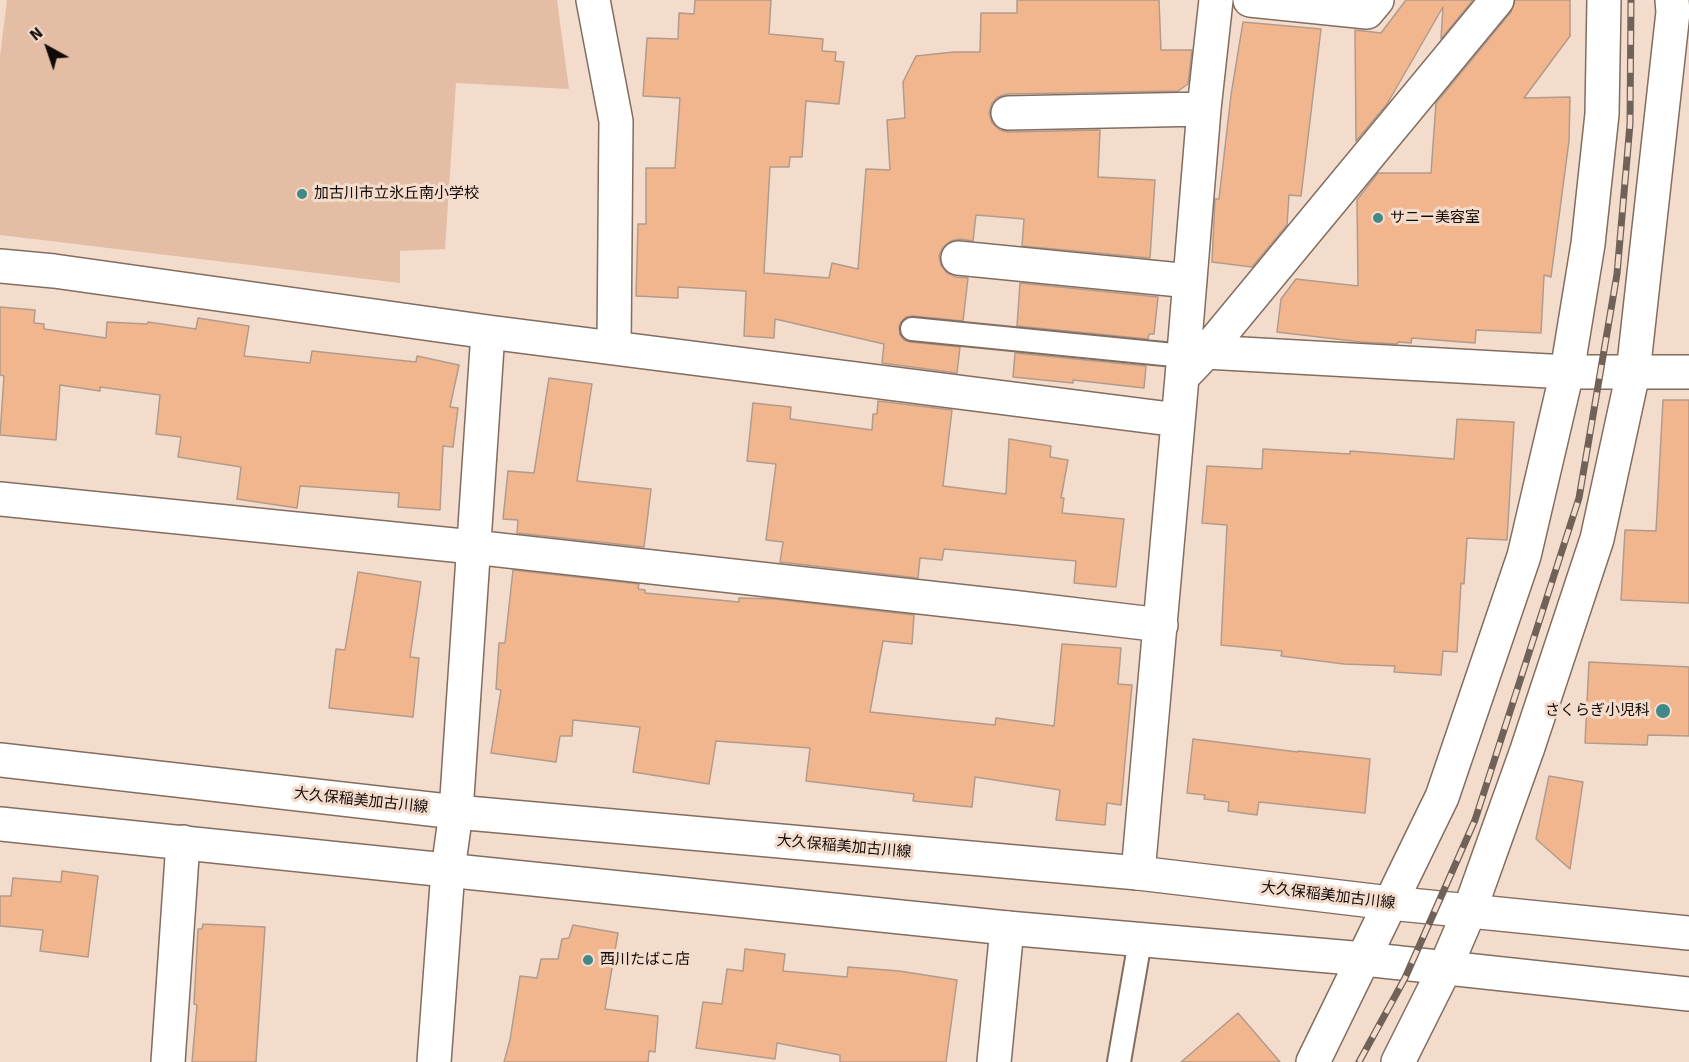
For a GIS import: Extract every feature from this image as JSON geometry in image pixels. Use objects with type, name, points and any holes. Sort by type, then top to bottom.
[{"type":"street","points":[[594,0],[616,121],[614,348]]},
{"type":"street","points":[[1138,873],[1178,420],[1191,362],[1190,281],[1204,109],[1216,0]]},
{"type":"street","points":[[1251,0],[1367,12],[1377,0]]},
{"type":"street","points":[[1191,362],[1497,0]]},
{"type":"street","points":[[1313,1062],[1442,797],[1524,555],[1567,372],[1588,244],[1602,114],[1604,0]]},
{"type":"street","points":[[1398,1062],[1445,968],[1469,912],[1527,750],[1597,539],[1633,373],[1673,12],[1672,0]]},
{"type":"street","points":[[1008,113],[1204,109]]},
{"type":"street","points":[[958,258],[1190,281]]},
{"type":"street","points":[[0,266],[54,271],[488,332],[1178,420]]},
{"type":"street","points":[[434,1062],[448,870],[456,812],[488,332]]},
{"type":"street","points":[[1191,362],[1567,372],[1689,372]]},
{"type":"street","points":[[0,499],[473,547],[1161,625]]},
{"type":"street","name":"大久保稲美加古川線","points":[[0,760],[456,812],[1138,873],[1469,912],[1689,933]]},
{"type":"street","points":[[0,824],[1007,927],[1364,959],[1689,994]]},
{"type":"street","points":[[168,1062],[183,842]]},
{"type":"street","points":[[994,1062],[1007,927]]},
{"type":"lane","points":[[912,329],[1191,362]]},
{"type":"lane","points":[[1119,1062],[1140,940]]},
{"type":"shaded area","name":"加古川市立氷丘南小学校","points":[[7,0],[557,0],[569,89],[456,83],[445,249],[400,251],[400,283],[0,235],[0,56]]},
{"type":"building","points":[[695,0],[771,0],[769,34],[823,39],[822,51],[836,52],[835,61],[844,62],[839,104],[806,101],[802,157],[790,157],[789,167],[770,167],[764,273],[829,278],[832,263],[858,269],[866,169],[890,170],[887,120],[905,118],[903,82],[916,56],[980,52],[981,13],[1017,13],[1017,0],[1159,0],[1161,50],[1192,50],[1188,84],[1178,91],[1007,94],[998,97],[992,103],[989,113],[992,123],[1000,130],[1008,132],[1100,130],[1098,177],[1155,180],[1150,258],[1022,246],[1024,219],[976,215],[973,241],[960,239],[951,241],[943,247],[939,256],[941,265],[947,273],[956,277],[968,278],[963,321],[913,316],[906,317],[899,327],[900,335],[904,340],[910,342],[960,347],[957,373],[882,363],[884,344],[775,319],[774,338],[744,336],[746,291],[678,287],[678,298],[636,296],[638,224],[646,224],[646,168],[675,168],[680,98],[643,96],[647,38],[678,39],[679,13],[694,14]]},
{"type":"building","points":[[1406,0],[1473,0],[1441,39],[1443,7],[1387,104],[1356,141],[1355,30],[1381,33]]},
{"type":"building","points":[[1515,0],[1570,0],[1570,36],[1524,98],[1570,97],[1569,141],[1551,277],[1544,275],[1541,333],[1476,330],[1475,343],[1412,338],[1411,343],[1398,342],[1397,344],[1277,332],[1281,299],[1296,279],[1358,286],[1357,200],[1378,173],[1431,173],[1436,103],[1511,12]]},
{"type":"building","points":[[1243,22],[1321,29],[1301,196],[1289,195],[1287,225],[1252,267],[1212,262],[1215,199],[1219,199],[1231,95]]},
{"type":"building","points":[[1020,283],[1158,297],[1154,334],[1149,334],[1148,339],[1017,326]]},
{"type":"building","points":[[0,307],[35,310],[34,323],[44,324],[44,329],[106,338],[107,322],[147,324],[148,322],[196,329],[198,318],[249,326],[244,356],[310,363],[312,351],[416,362],[417,356],[459,365],[450,407],[458,408],[453,447],[443,446],[440,510],[398,507],[399,493],[300,486],[297,508],[237,499],[241,467],[178,457],[181,437],[156,434],[160,395],[100,387],[100,391],[60,385],[56,440],[0,435],[4,376],[0,375]]},
{"type":"building","points":[[1015,353],[1146,366],[1144,388],[1073,380],[1073,383],[1013,377]]},
{"type":"building","points":[[549,378],[592,384],[577,481],[651,489],[644,547],[517,533],[518,520],[503,519],[508,471],[534,473]]},
{"type":"building","points":[[1663,400],[1689,400],[1689,603],[1621,600],[1625,530],[1656,531]]},
{"type":"building","points":[[878,401],[952,410],[943,486],[1006,494],[1009,439],[1051,446],[1050,457],[1068,460],[1061,498],[1064,498],[1062,513],[1124,519],[1116,587],[1074,583],[1076,561],[944,549],[942,560],[920,558],[918,578],[780,562],[783,542],[766,540],[776,464],[747,461],[753,403],[791,407],[790,419],[872,430],[873,414],[877,414]]},
{"type":"building","points":[[1457,419],[1514,422],[1507,540],[1467,538],[1464,584],[1461,583],[1457,652],[1443,651],[1441,675],[1394,672],[1395,666],[1344,664],[1281,656],[1282,651],[1221,645],[1227,525],[1202,523],[1207,466],[1262,469],[1263,449],[1350,454],[1350,451],[1454,459]]},
{"type":"building","points":[[513,570],[639,584],[638,589],[645,590],[645,593],[739,602],[739,598],[774,599],[914,615],[912,644],[883,641],[870,712],[995,725],[996,718],[1054,726],[1062,644],[1121,648],[1118,684],[1132,685],[1121,805],[1107,803],[1105,825],[1056,820],[1060,790],[975,777],[972,807],[913,801],[914,794],[806,781],[810,748],[716,741],[709,784],[633,772],[640,727],[573,720],[572,736],[560,736],[556,762],[491,753],[501,690],[496,689],[499,643],[505,643]]},
{"type":"building","points":[[358,572],[421,582],[410,657],[419,658],[413,717],[329,708],[336,649],[345,650]]},
{"type":"building","points":[[1589,662],[1689,667],[1689,736],[1648,735],[1647,745],[1585,743]]},
{"type":"building","points":[[1193,739],[1370,759],[1365,813],[1259,802],[1257,815],[1228,811],[1229,802],[1204,799],[1205,795],[1187,793]]},
{"type":"building","points":[[1549,776],[1583,782],[1570,869],[1536,839]]},
{"type":"building","points":[[62,871],[98,876],[88,957],[40,951],[43,930],[0,926],[0,896],[11,896],[13,878],[61,882]]},
{"type":"building","points":[[203,924],[265,927],[256,1062],[192,1062],[197,1005],[194,1004],[198,929],[202,929]]},
{"type":"building","points":[[573,925],[618,933],[605,1009],[658,1016],[655,1052],[649,1051],[648,1062],[504,1062],[510,1040],[520,976],[537,978],[541,959],[558,959],[562,939],[569,938]]},
{"type":"building","points":[[745,949],[785,954],[783,971],[847,977],[848,967],[899,971],[957,980],[946,1062],[840,1062],[840,1055],[777,1043],[775,1059],[696,1048],[703,1002],[722,1004],[727,969],[743,971]]},
{"type":"building","points":[[1238,1013],[1280,1062],[1181,1062]]},
{"type":"railway","points":[[1359,1062],[1405,978],[1475,820],[1579,498],[1617,274],[1630,124],[1631,0]]},
{"type":"place","name":"加古川市立氷丘南小学校","points":[[302,194]]},
{"type":"place","name":"サニー美容室","points":[[1378,218]]},
{"type":"place","name":"さくらぎ小児科","points":[[1663,711]]},
{"type":"place","name":"西川たばこ店","points":[[588,960]]}]
